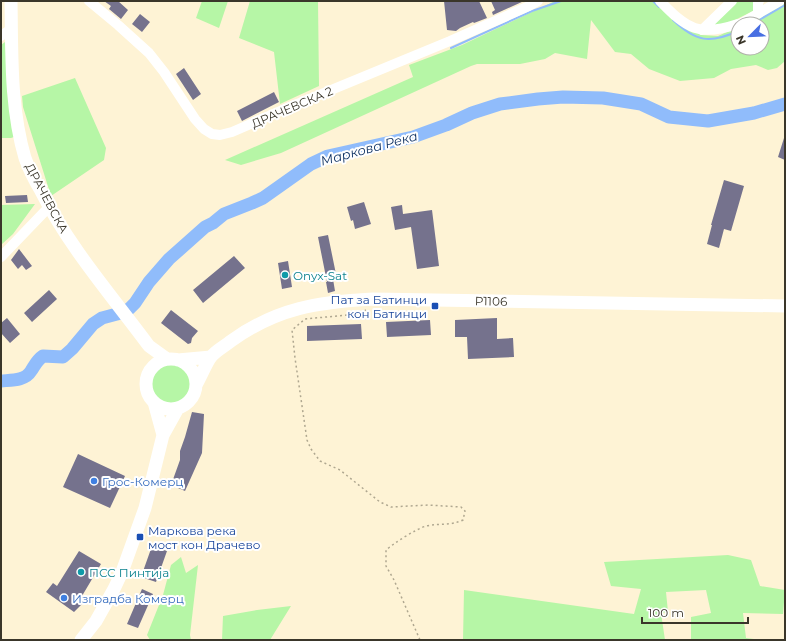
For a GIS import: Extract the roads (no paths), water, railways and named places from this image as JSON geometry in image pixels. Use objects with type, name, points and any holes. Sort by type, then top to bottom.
[{"type":"main road","name":"ДРАЧЕВСКА","points":[[11,1],[6,32],[21,141],[26,160],[49,207],[66,235],[149,346],[173,360]]},
{"type":"main road","name":"P1106","points":[[211,357],[248,329],[277,315],[292,310],[338,301],[373,299],[785,306]]},
{"type":"main road","name":"ДРАЧЕВСКА","points":[[149,346],[152,368]]},
{"type":"main road","points":[[163,435],[154,402],[146,385],[152,368],[159,362],[211,357]]},
{"type":"main road","points":[[154,402],[162,407],[168,408],[178,408],[187,403],[190,400],[211,357]]},
{"type":"main road","points":[[173,360],[186,364],[193,371],[196,385]]},
{"type":"main road","points":[[81,640],[96,621],[122,572],[145,508],[163,435],[178,408]]},
{"type":"street","name":"ДРАЧЕВСКА 2","points":[[89,1],[149,53],[164,72],[195,119],[204,129],[212,134],[220,135],[232,132],[450,41],[538,1]]},
{"type":"street","points":[[660,1],[688,26],[702,30],[721,30],[730,27]]},
{"type":"street","points":[[702,30],[732,1]]},
{"type":"street","points":[[758,14],[759,1]]},
{"type":"street","points":[[754,16],[780,1]]},
{"type":"street","points":[[1,257],[49,207]]},
{"type":"waterway","points":[[451,48],[532,11],[561,1]]},
{"type":"waterway","points":[[653,1],[659,7]]},
{"type":"waterway","points":[[766,16],[785,5]]},
{"type":"waterway","points":[[673,20],[689,33],[704,39],[719,38],[730,34]]},
{"type":"waterway","name":"Маркова Река","points":[[1,381],[25,377],[43,356],[63,357],[72,349],[93,324],[102,318],[129,309],[135,303],[149,282],[169,259],[205,227],[213,223],[224,214],[263,198],[311,164],[328,156],[413,137],[446,125],[472,113],[500,104],[538,99],[563,97],[603,98],[641,104],[669,117],[708,121],[754,113],[785,104]]},
{"type":"place","name":"Onyx-Sat","points":[[285,275]]},
{"type":"place","name":"Пат за Батинци кон Батинци","points":[[435,306]]},
{"type":"place","name":"Грос-Комерц","points":[[94,481]]},
{"type":"place","name":"Маркова река мост кон Драчево","points":[[140,537]]},
{"type":"place","name":"ПСС Пинтија","points":[[81,572]]},
{"type":"place","name":"Изградба Комерц","points":[[64,598]]}]
